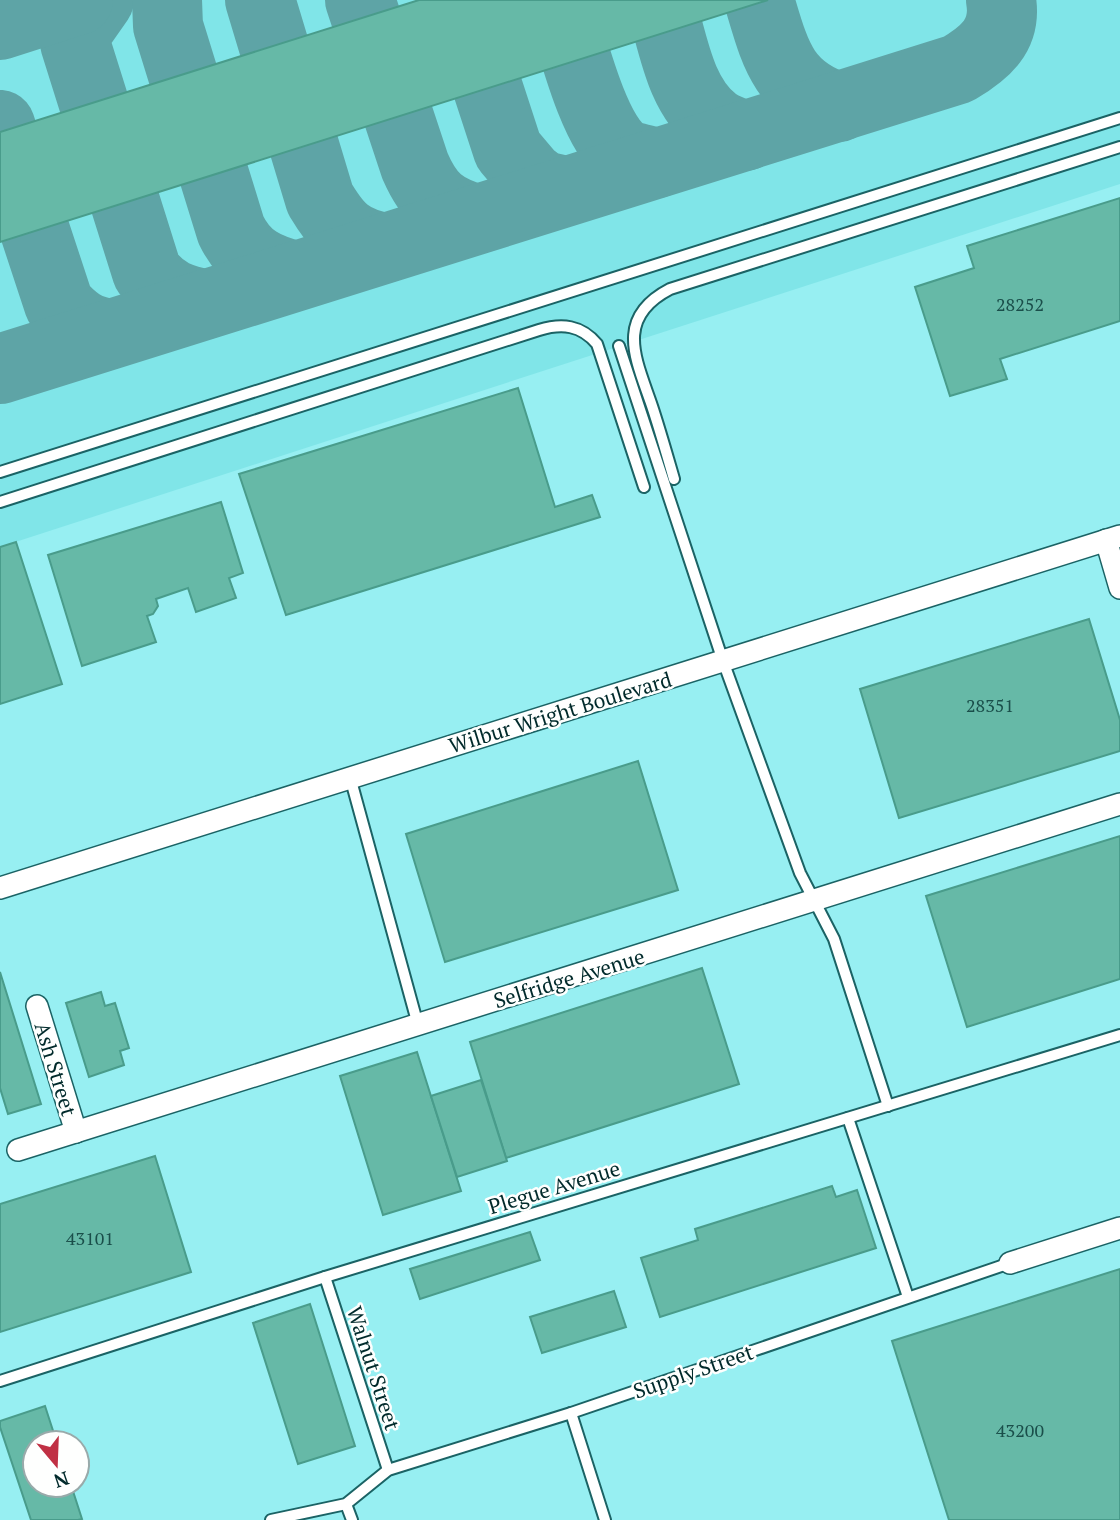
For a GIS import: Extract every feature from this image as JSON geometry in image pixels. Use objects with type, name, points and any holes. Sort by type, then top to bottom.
[{"type":"street","name":"Wilbur Wright Boulevard","points":[[0,888],[1113,538]]},
{"type":"street","points":[[1113,538],[1120,588]]},
{"type":"street","name":"Selfridge Avenue","points":[[18,1150],[1120,804]]},
{"type":"street","name":"Ash Street","points":[[37,1006],[76,1132]]},
{"type":"street","name":"Supply Street","points":[[1010,1263],[1120,1228]]},
{"type":"lane","points":[[0,472],[1120,118]]},
{"type":"lane","points":[[674,479],[633,351],[638,321],[651,301],[670,289],[1120,147]]},
{"type":"lane","points":[[0,502],[539,330],[564,325],[587,334],[597,344],[644,487]]},
{"type":"lane","points":[[619,346],[723,661],[800,873],[834,939],[887,1106]]},
{"type":"lane","points":[[350,778],[418,1025]]},
{"type":"lane","name":"Plegue Avenue","points":[[0,1381],[325,1277],[1120,1034]]},
{"type":"lane","points":[[848,1118],[908,1297]]},
{"type":"lane","name":"Supply Street","points":[[271,1520],[346,1504],[388,1470],[571,1413],[1010,1263]]},
{"type":"lane","name":"Walnut Street","points":[[325,1277],[388,1470]]},
{"type":"lane","points":[[571,1413],[605,1520]]},
{"type":"lane","points":[[346,1504],[352,1520]]},
{"type":"shaded area","points":[[0,0],[1120,0],[1120,184],[0,547]]},
{"type":"building","points":[[419,0],[768,0],[0,242],[0,132]]},
{"type":"building","points":[[1120,198],[1120,321],[1000,359],[1007,379],[950,396],[915,287],[974,268],[967,246]]},
{"type":"building","points":[[518,388],[555,507],[592,495],[600,517],[286,615],[239,474]]},
{"type":"building","points":[[221,502],[243,573],[229,578],[236,598],[196,612],[188,588],[156,599],[158,606],[153,614],[147,616],[156,642],[82,666],[48,555]]},
{"type":"building","points":[[16,542],[62,684],[0,704],[0,547]]},
{"type":"building","points":[[1089,619],[1120,720],[1120,751],[899,818],[860,689]]},
{"type":"building","points":[[638,761],[678,890],[445,962],[406,834]]},
{"type":"building","points":[[1120,836],[1120,979],[967,1027],[926,896]]},
{"type":"building","points":[[702,968],[739,1084],[506,1158],[470,1042]]},
{"type":"building","points":[[0,972],[41,1104],[8,1114],[0,1088]]},
{"type":"building","points":[[101,992],[105,1006],[115,1003],[129,1048],[120,1051],[124,1065],[89,1077],[66,1003]]},
{"type":"building","points":[[417,1052],[461,1191],[383,1215],[340,1076]]},
{"type":"building","points":[[481,1080],[507,1161],[457,1177],[431,1096]]},
{"type":"building","points":[[155,1156],[191,1272],[0,1332],[0,1204]]},
{"type":"building","points":[[832,1186],[836,1197],[857,1190],[876,1248],[660,1317],[641,1258],[698,1240],[695,1229]]},
{"type":"building","points":[[530,1232],[540,1260],[420,1299],[410,1269]]},
{"type":"building","points":[[1120,1269],[1120,1520],[949,1520],[892,1341]]},
{"type":"building","points":[[614,1291],[626,1327],[542,1353],[530,1317]]},
{"type":"building","points":[[310,1304],[355,1446],[298,1464],[253,1323]]},
{"type":"building","points":[[45,1406],[52,1429],[21,1429],[21,1490],[0,1427],[0,1421]]},
{"type":"building","points":[[24,1499],[76,1499],[82,1519],[78,1520],[31,1520]]},
{"type":"taxiway","points":[[0,25],[78,0]]},
{"type":"taxiway","points":[[99,0],[78,30],[75,43],[147,272],[159,285],[173,294],[206,304]]},
{"type":"taxiway","points":[[167,0],[168,26],[231,230],[243,248],[257,261],[274,270],[295,276]]},
{"type":"taxiway","points":[[260,0],[320,199],[346,232],[362,242],[385,248]]},
{"type":"taxiway","points":[[360,0],[420,177],[438,201],[454,211],[476,219]]},
{"type":"taxiway","points":[[459,0],[508,150],[530,176],[543,186],[565,191]]},
{"type":"taxiway","points":[[559,0],[585,84],[604,128],[614,144],[626,154],[657,163]]},
{"type":"taxiway","points":[[660,0],[679,66],[693,97],[715,122],[745,136]]},
{"type":"taxiway","points":[[759,0],[770,37],[784,67],[805,90],[839,107]]},
{"type":"taxiway","points":[[0,369],[958,69],[992,42],[1001,23],[1001,0]]},
{"type":"taxiway","points":[[0,125],[59,304],[82,324],[110,334]]}]
